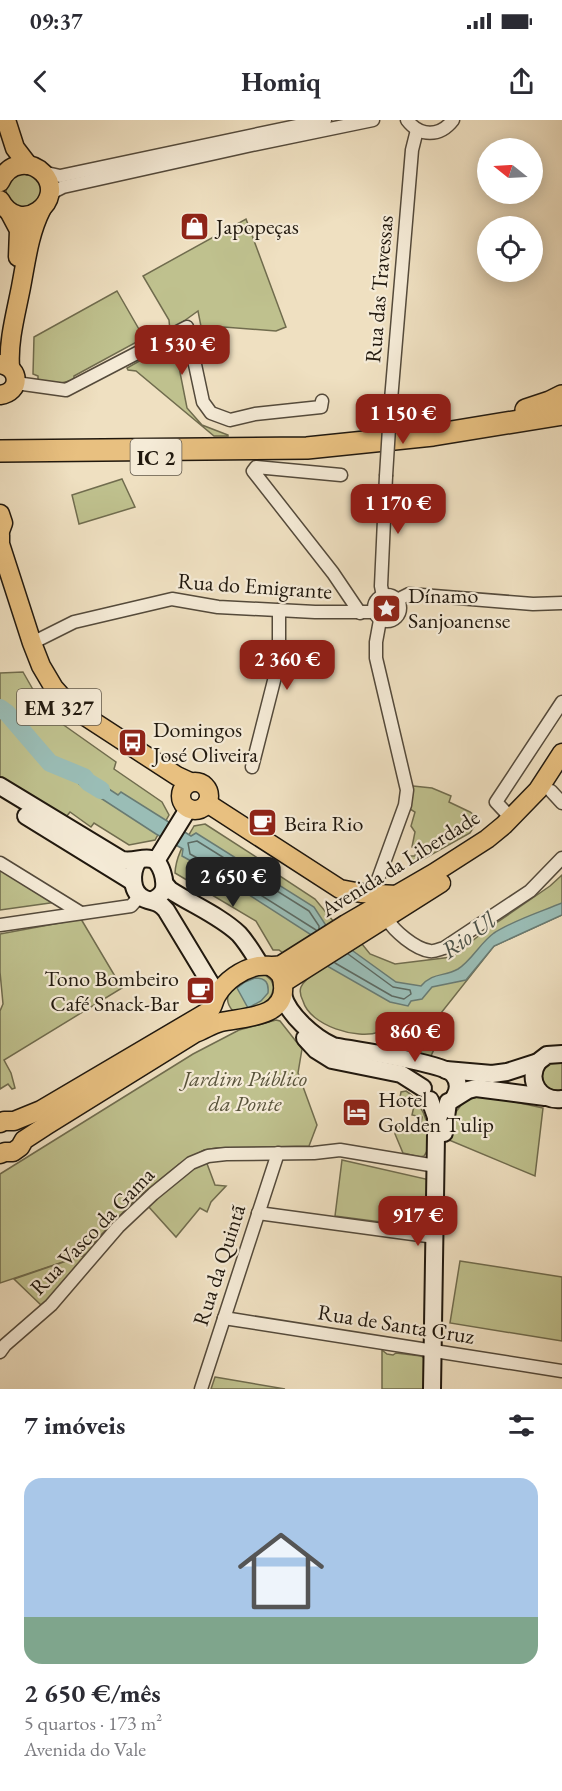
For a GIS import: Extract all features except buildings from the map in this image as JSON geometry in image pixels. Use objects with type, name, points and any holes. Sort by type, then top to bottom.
[{"type":"highway","points":[[405,437],[529,409],[562,396]]},
{"type":"highway","name":"IC 2","points":[[0,451],[307,448],[471,429],[562,414]]},
{"type":"highway","name":"IC 2","points":[[0,459],[381,451],[484,440],[562,425]]},
{"type":"main road","points":[[6,120],[15,148],[47,178],[45,202],[33,226],[6,367]]},
{"type":"main road","points":[[0,129],[6,154],[3,177]]},
{"type":"main road","points":[[3,177],[12,167],[35,168]]},
{"type":"main road","points":[[5,206],[26,216],[34,214],[45,202]]},
{"type":"main road","points":[[0,395],[11,391],[6,367],[19,249],[19,230],[5,206]]},
{"type":"main road","points":[[0,514],[3,523],[0,531]]},
{"type":"main road","name":"EM 327","points":[[0,535],[0,544],[32,643],[41,666],[54,688],[71,707],[177,776],[184,801]]},
{"type":"main road","name":"EM 327","points":[[0,572],[33,670],[45,694],[64,713],[173,785],[184,801]]},
{"type":"main road","name":"Avenida da Liberdade","points":[[7,1122],[41,1110],[208,1011],[228,981],[240,973],[308,958],[353,930],[396,895],[488,838],[538,790],[562,753]]},
{"type":"main road","name":"Avenida da Liberdade","points":[[353,930],[387,919],[513,833],[557,797],[562,775]]},
{"type":"main road","name":"EM 327","points":[[184,801],[200,782],[209,793],[207,803],[340,889],[373,893]]},
{"type":"main road","points":[[0,786],[122,860],[138,861],[160,854]]},
{"type":"main road","points":[[0,800],[116,870],[142,893],[161,905],[212,986],[219,1015],[228,1021]]},
{"type":"main road","points":[[207,803],[196,810],[184,801],[160,854],[159,865],[165,884],[170,890],[222,921],[246,942],[266,967],[282,976],[284,1001],[299,1021],[317,1036],[333,1046],[429,1064],[454,1075],[457,1080],[458,1086],[452,1099],[444,1136],[437,1352],[432,1389]]},
{"type":"main road","points":[[138,861],[133,868],[142,893]]},
{"type":"main road","points":[[142,893],[159,897],[164,891],[165,884]]},
{"type":"main road","points":[[340,889],[353,930]]},
{"type":"main road","points":[[373,893],[396,895]]},
{"type":"main road","name":"Avenida da Liberdade","points":[[270,1010],[275,1007],[283,989],[308,958]]},
{"type":"main road","points":[[2,1152],[13,1152],[24,1140],[195,1033],[217,1023],[244,1019],[270,1010],[286,1017],[316,1050],[332,1060],[401,1074],[439,1104],[476,1088],[558,1098]]},
{"type":"main road","points":[[441,1389],[437,1352],[436,1117],[424,1082],[430,1072],[443,1069],[492,1074],[514,1070],[554,1054]]},
{"type":"main road","points":[[554,1054],[533,1072],[533,1078],[536,1089],[558,1098]]},
{"type":"main road","name":"Avenida da Liberdade","points":[[7,1122],[21,1125],[24,1140]]},
{"type":"street","points":[[35,168],[60,176],[325,120]]},
{"type":"street","points":[[45,202],[63,187],[373,120]]},
{"type":"street","name":"Rua das Travessas","points":[[408,123],[426,133],[437,132],[447,127],[453,120]]},
{"type":"street","name":"Rua das Travessas","points":[[383,596],[381,586],[390,412],[412,150],[408,123]]},
{"type":"street","points":[[6,367],[66,390],[187,327],[203,402],[211,413],[230,420],[255,414],[321,407],[322,401]]},
{"type":"street","points":[[341,475],[256,467],[253,471],[333,573],[360,613]]},
{"type":"street","points":[[397,600],[409,594],[533,604],[562,603]]},
{"type":"street","points":[[373,893],[405,806],[407,790],[376,658],[375,603],[383,596],[391,596],[397,600],[400,608],[397,616],[389,621],[377,616]]},
{"type":"street","name":"Rua do Emigrante","points":[[32,643],[74,622],[172,599],[219,607],[360,613],[377,616]]},
{"type":"street","points":[[252,767],[279,661],[279,610]]},
{"type":"street","points":[[511,818],[496,802],[562,702]]},
{"type":"street","points":[[387,919],[394,929],[412,943],[430,952],[444,948],[530,891],[562,858]]},
{"type":"street","points":[[0,863],[81,913]]},
{"type":"street","points":[[0,925],[131,906],[142,893]]},
{"type":"street","name":"Rua Vasco da Gama","points":[[0,1352],[51,1305],[118,1227],[191,1163],[208,1156],[226,1154],[314,1153],[340,1150],[436,1166]]},
{"type":"street","name":"Rua da Quintã","points":[[201,1389],[278,1153]]},
{"type":"street","points":[[258,1212],[435,1236]]},
{"type":"street","name":"Rua de Santa Cruz","points":[[224,1318],[562,1371]]},
{"type":"green space","points":[[24,172],[37,177],[42,190],[37,203],[24,208],[11,203],[6,190],[11,177]]},
{"type":"green space","points":[[246,219],[286,327],[276,331],[224,327],[222,348],[205,347],[198,311],[170,331],[169,320],[143,276]]},
{"type":"green space","points":[[117,291],[144,338],[74,376],[74,380],[61,383],[38,380],[38,376],[33,374],[34,337]]},
{"type":"green space","points":[[178,339],[183,349],[176,352],[187,408],[202,425],[228,436],[214,436],[136,371],[128,370],[127,368]]},
{"type":"green space","points":[[122,479],[135,507],[79,524],[72,495]]},
{"type":"green space","points":[[23,672],[43,707],[58,721],[116,762],[114,769],[162,802],[169,815],[155,840],[129,845],[94,823],[91,827],[70,812],[66,817],[0,777],[0,673]]},
{"type":"green space","points":[[413,786],[432,788],[451,796],[449,802],[479,819],[470,833],[413,865],[410,856],[415,856],[417,848],[412,847],[415,832],[411,826],[415,812],[410,809]]},
{"type":"green space","points":[[205,824],[267,864],[266,867],[315,899],[334,922],[283,953],[273,950],[256,921],[175,873],[179,854],[194,826]]},
{"type":"green space","points":[[0,868],[57,902],[0,910]]},
{"type":"green space","points":[[562,875],[562,915],[494,946],[441,1013],[441,1034],[430,1058],[400,1049],[379,1032],[359,1034],[336,1029],[315,1018],[307,1010],[300,993],[305,982],[319,970],[362,944],[370,954],[395,964],[452,957]]},
{"type":"green space","points":[[81,919],[122,988],[4,1060],[15,1088],[12,1089],[8,1084],[0,1089],[0,1011],[3,1004],[0,934]]},
{"type":"green space","points":[[264,974],[271,980],[274,987],[272,995],[264,1005],[259,1008],[233,1011],[228,1001],[231,989],[243,978]]},
{"type":"green space","name":"Jardim Público da Ponte","points":[[276,1020],[280,1021],[302,1049],[298,1073],[317,1125],[309,1146],[204,1150],[179,1164],[137,1198],[99,1237],[87,1254],[0,1283],[0,1174],[193,1054],[239,1030]]},
{"type":"green space","points":[[562,1060],[562,1091],[553,1092],[543,1087],[540,1071],[546,1062]]},
{"type":"green space","points":[[406,1091],[423,1112],[429,1131],[428,1149],[424,1156],[420,1157],[403,1153],[395,1134],[396,1126],[420,1130],[422,1117],[412,1115],[414,1106],[399,1103],[401,1092]]},
{"type":"green space","points":[[481,1096],[543,1108],[535,1176],[449,1140],[451,1124],[456,1111],[466,1101]]},
{"type":"green space","points":[[342,1160],[430,1180],[427,1228],[335,1216]]},
{"type":"green space","points":[[206,1161],[215,1185],[226,1186],[211,1202],[207,1212],[200,1208],[176,1237],[148,1206],[187,1172]]},
{"type":"green space","points":[[86,1256],[42,1306],[14,1279]]},
{"type":"green space","points":[[460,1261],[562,1277],[562,1341],[450,1323]]},
{"type":"green space","points":[[382,1350],[387,1354],[396,1353],[424,1358],[424,1389],[382,1389]]},
{"type":"green space","points":[[215,1377],[285,1389],[211,1389]]},
{"type":"water","points":[[86,774],[118,795],[121,792],[191,836],[196,833],[314,907],[327,927],[353,951],[396,982],[421,986],[434,977],[458,969],[489,937],[510,924],[562,903],[562,915],[494,946],[466,980],[432,987],[422,999],[411,1001],[408,1006],[390,1002],[327,966],[313,936],[232,884],[182,856],[183,849],[79,784]]},
{"type":"water","points":[[255,978],[266,982],[268,993],[261,1001],[248,1008],[237,988]]},
{"type":"waterway","name":"Rio Ul","points":[[0,708],[7,713],[50,763],[84,777],[101,790]]},
{"type":"place","name":"Japopeças","points":[[195,226]]},
{"type":"place","name":"Dínamo Sanjoanense","points":[[387,608]]},
{"type":"place","name":"Domingos José Oliveira","points":[[132,742]]},
{"type":"place","name":"Beira Rio","points":[[263,823]]},
{"type":"place","name":"Tono Bombeiro Café Snack-Bar","points":[[200,991]]},
{"type":"place","name":"Hotel Golden Tulip","points":[[357,1112]]}]
